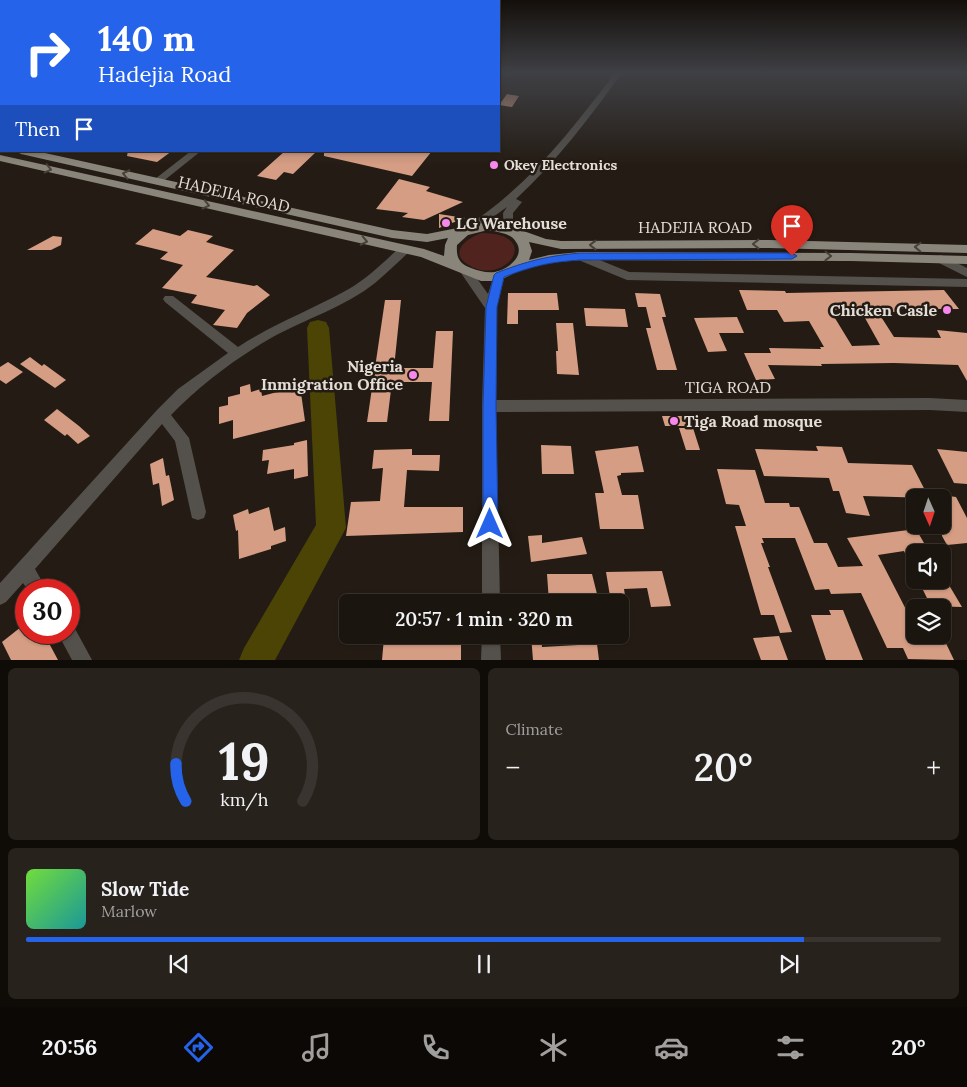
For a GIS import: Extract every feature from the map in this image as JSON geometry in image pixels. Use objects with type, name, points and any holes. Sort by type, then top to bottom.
[{"type":"main road","name":"HADEJIA ROAD","points":[[26,152],[392,234],[427,238],[466,231]]},
{"type":"main road","name":"HADEJIA ROAD","points":[[0,158],[357,240],[424,253],[463,270]]},
{"type":"main road","points":[[488,226],[512,233],[523,242],[526,250],[524,259],[518,267],[499,275],[483,276],[463,270],[452,261],[449,253],[451,245],[456,237],[466,231],[488,226]]},
{"type":"main road","name":"HADEJIA ROAD","points":[[512,233],[544,243],[561,245],[769,244],[967,249]]},
{"type":"main road","name":"HADEJIA ROAD","points":[[518,267],[549,259],[580,256],[802,256],[967,260]]},
{"type":"street","points":[[466,231],[504,206],[519,191],[556,150],[593,104]]},
{"type":"street","points":[[512,233],[508,213],[602,104]]},
{"type":"street","points":[[158,181],[196,152]]},
{"type":"street","points":[[0,596],[25,570],[129,449],[182,393],[237,353],[266,335],[371,280],[405,249]]},
{"type":"street","points":[[580,256],[627,276],[967,283]]},
{"type":"street","points":[[942,259],[967,273]]},
{"type":"street","points":[[463,270],[492,307]]},
{"type":"street","points":[[491,594],[489,406],[492,307],[499,275]]},
{"type":"street","points":[[170,299],[237,353]]},
{"type":"street","name":"TIGA ROAD","points":[[489,406],[930,404],[967,406]]},
{"type":"street","points":[[162,414],[182,438],[198,512]]},
{"type":"street","points":[[25,570],[31,579]]},
{"type":"street","points":[[73,644],[83,660]]},
{"type":"street","points":[[491,644],[491,660]]},
{"type":"shaded area","points":[[482,233],[501,236],[511,242],[515,250],[512,258],[505,265],[494,270],[481,270],[467,264],[462,259],[459,254],[462,245]]},
{"type":"building","points":[[500,104],[514,104],[512,107],[500,105]]},
{"type":"building","points":[[128,152],[171,152],[157,162],[127,156]]},
{"type":"building","points":[[284,152],[316,152],[293,174],[284,172],[276,180],[257,176]]},
{"type":"building","points":[[324,152],[431,152],[412,176],[324,156]]},
{"type":"building","points":[[399,179],[430,187],[426,191],[463,202],[424,220],[402,217],[408,213],[376,209]]},
{"type":"building","name":"LG Warehouse","points":[[439,214],[465,218],[439,228]]},
{"type":"building","points":[[153,229],[180,236],[188,230],[213,236],[206,242],[234,250],[206,277],[257,285],[270,295],[247,313],[237,328],[213,325],[225,310],[191,303],[197,295],[162,288],[183,265],[160,259],[168,252],[135,244]]},
{"type":"building","points":[[53,236],[62,237],[61,245],[51,250],[27,250]]},
{"type":"building","points":[[739,290],[785,291],[786,293],[944,290],[959,309],[899,309],[902,312],[878,312],[894,337],[941,338],[937,330],[967,333],[967,381],[958,365],[894,363],[821,364],[822,366],[768,365],[775,379],[756,380],[744,353],[771,353],[769,348],[821,349],[820,347],[824,347],[809,321],[784,322],[777,310],[747,310]],"holes":[[[860,309],[880,345],[852,346],[830,310]]]},
{"type":"building","points":[[508,293],[557,293],[559,310],[518,310],[518,324],[507,324]]},
{"type":"building","points":[[635,293],[660,294],[666,317],[662,317],[677,370],[657,370],[646,328],[651,328],[646,307],[638,307]]},
{"type":"building","name":"Nigeria Inmigration Office","points":[[385,300],[401,300],[394,368],[433,368],[436,331],[453,331],[449,421],[429,421],[432,382],[392,382],[387,422],[367,422]]},
{"type":"building","points":[[584,308],[625,309],[628,327],[586,326]]},
{"type":"building","points":[[737,317],[744,333],[719,333],[727,351],[708,352],[694,318]]},
{"type":"building","points":[[556,323],[573,323],[579,375],[557,374]]},
{"type":"building","points":[[30,357],[42,366],[44,364],[66,380],[55,388],[20,364]]},
{"type":"building","points":[[8,362],[23,372],[6,384],[0,380],[0,367]]},
{"type":"building","points":[[250,384],[251,392],[261,389],[262,396],[300,386],[305,421],[233,439],[233,420],[219,424],[219,407],[228,405],[228,397],[240,394],[240,387]]},
{"type":"building","points":[[57,409],[90,436],[78,444],[67,434],[65,436],[44,420]]},
{"type":"building","name":"Tiga Road mosque","points":[[662,416],[684,416],[687,426],[665,426]]},
{"type":"building","points":[[679,428],[693,428],[700,450],[686,450]]},
{"type":"building","points":[[307,440],[308,476],[294,479],[294,469],[267,474],[269,460],[262,461],[263,450],[294,445],[294,443]]},
{"type":"building","points":[[541,445],[571,446],[574,474],[542,474]]},
{"type":"building","points":[[638,446],[644,472],[621,473],[621,475],[617,476],[622,495],[638,495],[644,529],[600,529],[595,493],[604,493],[595,451]]},
{"type":"building","points":[[816,446],[842,447],[848,463],[912,465],[924,489],[906,489],[906,497],[863,496],[870,516],[846,513],[839,491],[833,491],[829,478],[764,476],[755,449],[818,451]]},
{"type":"building","points":[[412,449],[412,455],[440,455],[439,471],[407,470],[404,507],[463,507],[463,532],[346,536],[351,502],[380,501],[383,468],[372,469],[374,450]]},
{"type":"building","points":[[937,449],[967,452],[967,484],[954,483]]},
{"type":"building","points":[[163,458],[166,476],[169,475],[174,500],[162,506],[159,483],[153,485],[150,464]]},
{"type":"building","points":[[717,469],[755,470],[765,503],[789,503],[790,507],[799,507],[814,543],[827,543],[838,567],[863,566],[847,538],[906,530],[906,534],[919,534],[924,543],[906,544],[906,555],[904,551],[878,555],[906,609],[906,644],[946,644],[954,660],[908,659],[903,648],[887,648],[861,593],[831,594],[829,589],[815,590],[795,538],[762,538],[764,543],[761,543],[770,567],[768,567],[792,632],[780,633],[774,615],[761,615],[735,526],[746,526],[739,505],[726,504]]},
{"type":"building","points":[[951,496],[956,497],[967,518],[967,543],[946,544],[942,534],[951,534]]},
{"type":"building","points":[[269,507],[274,531],[285,527],[286,541],[271,546],[271,549],[239,559],[238,530],[236,531],[233,515],[248,509],[249,514]]},
{"type":"building","points":[[542,535],[542,543],[582,537],[587,554],[531,562],[528,536]]},
{"type":"building","points":[[662,571],[671,606],[651,607],[647,588],[624,589],[625,594],[610,594],[606,572]]},
{"type":"building","points":[[547,574],[592,574],[597,594],[548,594]]},
{"type":"building","points":[[951,588],[962,607],[951,607],[951,599],[928,599],[922,589]]},
{"type":"building","points":[[829,610],[843,610],[863,660],[826,660],[811,615],[831,615]]},
{"type":"building","points":[[15,632],[15,644],[49,644],[58,660],[11,660],[2,642]]},
{"type":"building","points":[[779,636],[788,660],[761,660],[753,638]]},
{"type":"building","points":[[383,644],[461,644],[461,660],[382,660]]},
{"type":"building","points":[[532,644],[542,644],[542,647],[597,644],[599,660],[533,660]]},
{"type":"waterway","points":[[256,660],[331,528],[318,328]]},
{"type":"place","name":"Okey Electronics","points":[[494,165]]},
{"type":"place","name":"LG Warehouse","points":[[446,223]]},
{"type":"place","name":"Chicken Casle","points":[[947,310]]},
{"type":"place","name":"Nigeria Inmigration Office","points":[[413,375]]},
{"type":"place","name":"Tiga Road mosque","points":[[674,421]]},
{"type":"route","points":[[490,524],[489,406],[492,307],[499,275],[510,272],[518,267],[549,259],[580,256],[792,256]]}]
